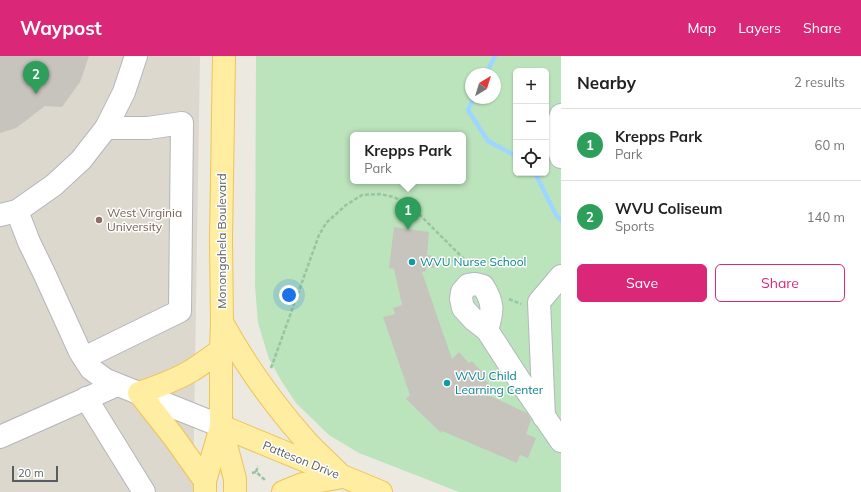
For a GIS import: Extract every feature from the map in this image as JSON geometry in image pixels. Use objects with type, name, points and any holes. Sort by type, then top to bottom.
[{"type":"main road","name":"Monongahela Boulevard","points":[[205,487],[221,426],[221,239],[224,56]]},
{"type":"main road","points":[[222,324],[241,356],[264,389],[307,442],[342,477]]},
{"type":"main road","points":[[205,487],[173,436],[139,393],[179,378],[192,371],[221,350]]},
{"type":"main road","name":"Monongahela Boulevard","points":[[221,426],[235,479],[241,483]]},
{"type":"main road","name":"Patteson Drive","points":[[221,426],[381,492]]},
{"type":"main road","points":[[274,486],[303,484],[342,477]]},
{"type":"lane","points":[[136,56],[124,92],[106,128],[81,160],[54,185],[9,213],[29,242],[80,352],[91,369],[106,380],[117,385],[221,426]]},
{"type":"lane","points":[[561,115],[557,127],[557,145],[561,157]]},
{"type":"lane","points":[[84,358],[180,311],[182,123],[148,128],[106,128]]},
{"type":"lane","points":[[544,417],[539,302],[561,276]]},
{"type":"lane","points":[[487,330],[561,441]]},
{"type":"lane","points":[[0,437],[117,385]]},
{"type":"lane","points":[[86,398],[144,492]]},
{"type":"path","points":[[270,372],[319,234],[326,223],[346,205],[362,194],[380,194],[394,197],[412,207],[477,271]]},
{"type":"path","points":[[504,294],[509,299],[526,306],[539,302]]},
{"type":"path","points":[[241,483],[256,472],[258,466]]},
{"type":"path","points":[[256,472],[274,486]]},
{"type":"shaded area","name":"West Virginia University","points":[[0,56],[200,56],[193,492],[0,492]]},
{"type":"green space","points":[[256,56],[561,56],[561,492],[459,492],[359,453],[329,435],[296,403],[269,359],[258,323],[255,287]]},
{"type":"building","points":[[0,56],[89,56],[80,82],[62,107],[45,106],[16,128],[0,133]]},
{"type":"building","name":"WVU Child Learning Center","points":[[394,227],[429,232],[427,255],[435,256],[434,268],[426,267],[426,271],[422,272],[452,359],[459,352],[469,363],[472,361],[488,378],[485,380],[492,387],[486,394],[527,413],[531,420],[526,434],[536,438],[528,458],[520,455],[517,463],[442,431],[441,433],[406,399],[410,395],[383,317],[395,314],[393,308],[402,305],[394,269],[389,268]]},
{"type":"waterway","points":[[489,68],[495,56]]},
{"type":"waterway","points":[[471,104],[468,110],[488,141],[513,154]]},
{"type":"waterway","points":[[536,176],[556,215],[561,220]]},
{"type":"place","name":"WVU Coliseum","points":[[36,94]]},
{"type":"place","name":"West Virginia University","points":[[99,220]]},
{"type":"place","name":"Krepps Park","points":[[408,230]]},
{"type":"place","name":"WVU Nurse School","points":[[412,262]]},
{"type":"place","name":"WVU Child Learning Center","points":[[447,383]]}]
